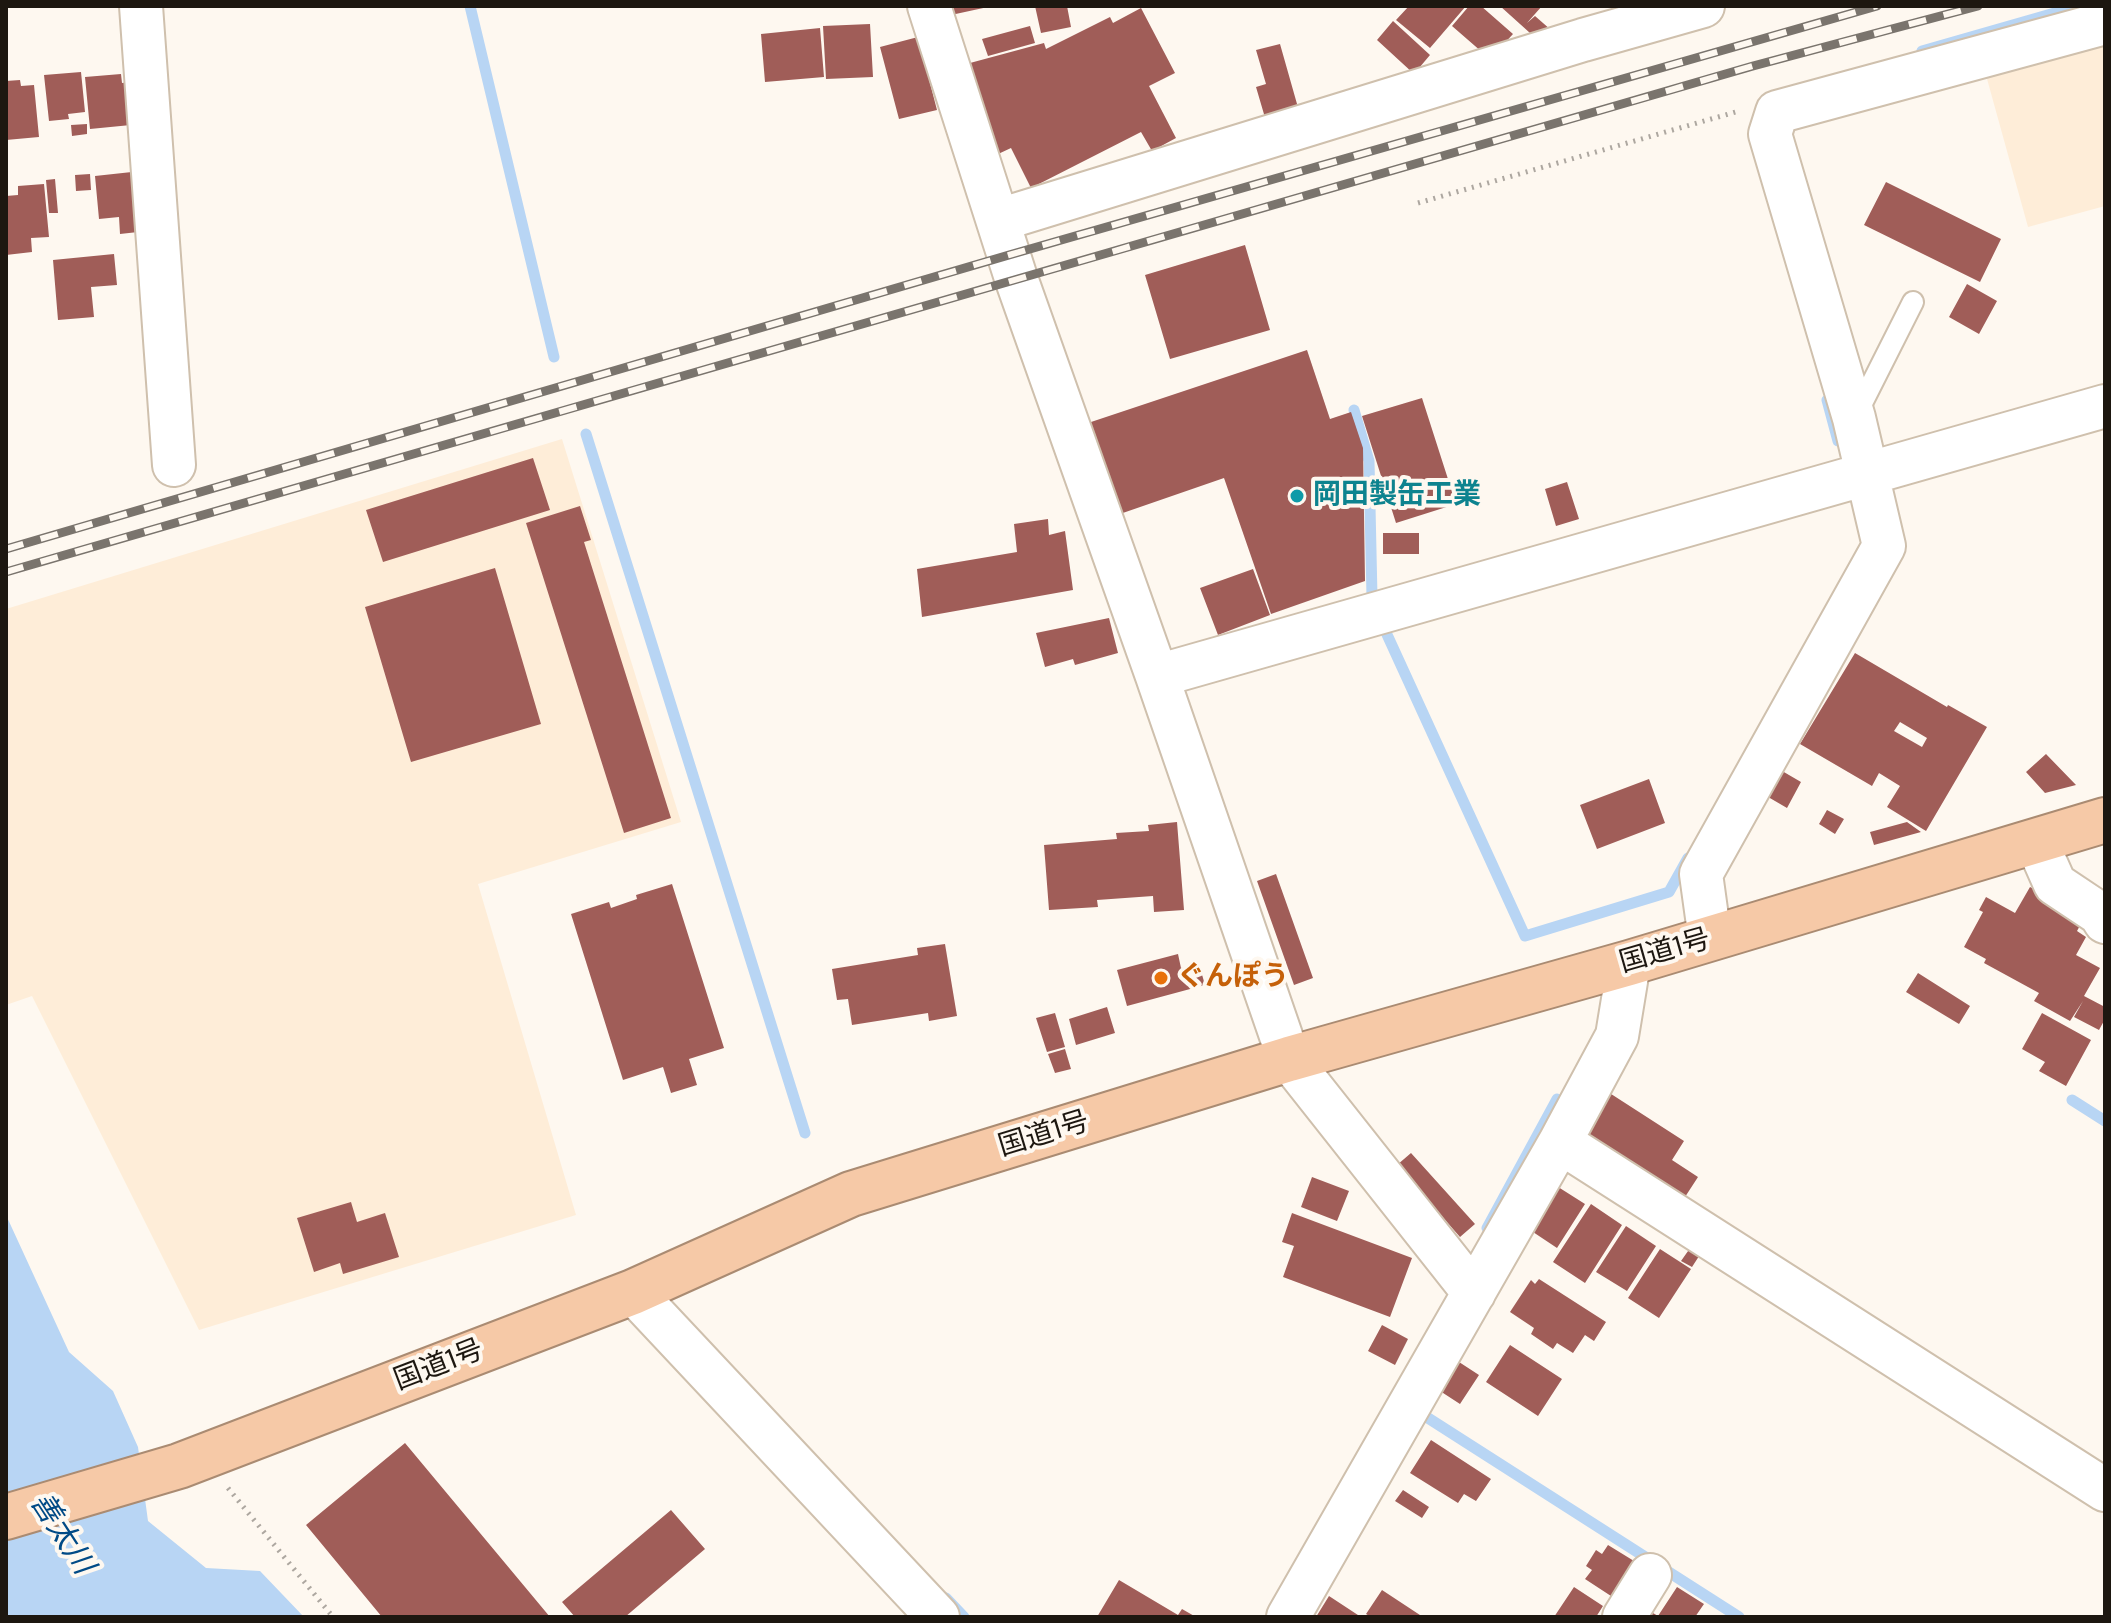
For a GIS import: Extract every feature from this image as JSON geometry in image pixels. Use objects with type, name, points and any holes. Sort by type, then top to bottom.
[{"type":"highway","name":"国道1号","points":[[6,1517],[190,1461],[633,1292],[851,1194],[1289,1059],[1629,963],[2105,820]]},
{"type":"street","points":[[141,6],[174,465]]},
{"type":"street","points":[[929,6],[1022,293],[1289,1059],[1474,1293]]},
{"type":"street","points":[[999,220],[1703,6]]},
{"type":"street","points":[[1710,939],[1701,874],[1884,546],[1854,418],[1770,134],[1777,112],[2105,23]]},
{"type":"street","points":[[1157,676],[2105,406]]},
{"type":"street","points":[[2036,841],[2055,884],[2100,914],[2105,922]]},
{"type":"street","points":[[1288,1617],[1560,1142],[1617,1036],[1629,963]]},
{"type":"street","points":[[1560,1142],[2105,1490]]},
{"type":"street","points":[[633,1292],[938,1617]]},
{"type":"street","points":[[1624,1617],[1650,1575]]},
{"type":"lane","points":[[1854,418],[1913,302]]},
{"type":"path","points":[[1418,203],[1739,111],[1774,121]]},
{"type":"path","points":[[190,1461],[333,1617]]},
{"type":"shaded area","points":[[2105,34],[2105,206],[2028,227],[1984,68]]},
{"type":"shaded area","points":[[562,439],[681,822],[478,884],[576,1215],[199,1330],[32,996],[6,1005],[6,609]]},
{"type":"water","name":"善太川","points":[[6,1215],[69,1352],[113,1391],[138,1447],[148,1521],[206,1568],[260,1571],[304,1617],[6,1617]]},
{"type":"building","points":[[949,6],[988,6],[988,7],[951,15]]},
{"type":"building","points":[[1035,6],[1067,6],[1071,27],[1041,33]]},
{"type":"building","points":[[1409,6],[1466,6],[1430,48],[1396,20]]},
{"type":"building","points":[[1469,6],[1481,6],[1513,34],[1490,59],[1452,26]]},
{"type":"building","points":[[1500,6],[1542,6],[1527,23],[1535,16],[1551,30],[1540,42]]},
{"type":"building","points":[[1141,8],[1175,73],[1149,86],[1176,138],[1152,151],[1141,132],[1031,188],[1011,148],[996,155],[970,63],[1044,43],[1046,49],[1110,17],[1113,23]]},
{"type":"building","points":[[1393,21],[1430,55],[1414,74],[1377,40]]},
{"type":"building","points":[[870,24],[873,77],[826,79],[823,26]]},
{"type":"building","points":[[1030,26],[1035,43],[988,56],[982,39]]},
{"type":"building","points":[[820,28],[824,77],[765,82],[761,34]]},
{"type":"building","points":[[918,37],[937,110],[899,119],[880,47]]},
{"type":"building","points":[[1280,44],[1299,111],[1266,121],[1256,87],[1266,84],[1256,50]]},
{"type":"building","points":[[81,72],[85,112],[68,114],[69,119],[49,121],[44,75]]},
{"type":"building","points":[[121,74],[122,83],[137,81],[141,124],[90,129],[85,77]]},
{"type":"building","points":[[20,80],[21,86],[34,85],[39,137],[6,140],[6,81]]},
{"type":"building","points":[[87,124],[87,134],[72,136],[71,125]]},
{"type":"building","points":[[141,171],[147,231],[120,234],[119,217],[99,219],[95,176]]},
{"type":"building","points":[[90,174],[91,190],[76,191],[75,175]]},
{"type":"building","points":[[55,179],[58,213],[49,213],[46,180]]},
{"type":"building","points":[[1886,182],[2001,239],[1980,282],[1864,225]]},
{"type":"building","points":[[44,184],[49,237],[31,238],[32,252],[6,255],[6,196],[18,195],[18,186]]},
{"type":"building","points":[[1245,245],[1270,330],[1170,359],[1145,275]]},
{"type":"building","points":[[114,254],[117,285],[91,287],[94,317],[58,320],[53,260]]},
{"type":"building","points":[[1967,284],[1997,301],[1979,334],[1949,317]]},
{"type":"building","name":"岡田製缶工業","points":[[1307,350],[1330,419],[1351,412],[1363,448],[1365,581],[1271,614],[1224,478],[1117,515],[1085,424]]},
{"type":"building","points":[[1422,398],[1456,504],[1396,523],[1362,416]]},
{"type":"building","points":[[533,458],[550,510],[383,562],[366,510]]},
{"type":"building","points":[[1567,482],[1579,519],[1556,526],[1545,489]]},
{"type":"building","points":[[580,506],[591,540],[584,542],[671,818],[624,833],[526,523]]},
{"type":"building","points":[[1048,519],[1049,535],[1065,531],[1073,590],[922,617],[917,569],[1017,552],[1014,524]]},
{"type":"building","points":[[1383,533],[1419,533],[1419,554],[1383,554]]},
{"type":"building","points":[[495,568],[541,724],[411,762],[365,607]]},
{"type":"building","points":[[1253,569],[1270,615],[1218,635],[1200,588]]},
{"type":"building","points":[[1109,618],[1118,653],[1075,665],[1073,659],[1045,667],[1036,633]]},
{"type":"building","points":[[1855,653],[1987,727],[1926,831],[1887,807],[1900,786],[1879,773],[1872,786],[1800,744]],"holes":[[[1900,722],[1927,738],[1922,747],[1894,731]]]},
{"type":"building","points":[[2046,754],[2076,785],[2045,793],[2026,772]]},
{"type":"building","points":[[1777,768],[1801,782],[1787,808],[1763,794]]},
{"type":"building","points":[[1649,779],[1665,823],[1597,849],[1580,805]]},
{"type":"building","points":[[1827,810],[1844,819],[1835,834],[1819,824]]},
{"type":"building","points":[[1177,822],[1184,910],[1154,912],[1153,896],[1097,900],[1098,907],[1049,910],[1044,845],[1117,839],[1116,833],[1149,831],[1148,825]]},
{"type":"building","points":[[1907,822],[1921,832],[1874,845],[1870,832]]},
{"type":"building","points":[[1276,874],[1313,978],[1294,985],[1257,881]]},
{"type":"building","points":[[672,884],[724,1048],[689,1059],[697,1085],[671,1093],[663,1067],[623,1080],[571,914],[609,902],[611,908],[637,899],[636,895]]},
{"type":"building","points":[[2030,887],[2054,899],[2082,922],[2077,931],[2086,937],[2076,955],[2100,968],[2084,996],[2105,1007],[2105,1019],[2099,1030],[2074,1017],[2083,1001],[2070,1021],[2034,1001],[2039,993],[1984,963],[1986,959],[1964,947],[1983,912],[1979,910],[1986,897],[2015,913]]},
{"type":"building","points":[[945,944],[957,1016],[929,1021],[928,1013],[852,1025],[848,999],[837,1000],[832,969],[918,955],[917,948]]},
{"type":"building","name":"ぐんぽう","points":[[1178,954],[1181,968],[1199,964],[1205,985],[1127,1006],[1117,970]]},
{"type":"building","points":[[1918,973],[1970,1006],[1959,1024],[1906,992]]},
{"type":"building","points":[[1107,1007],[1115,1033],[1076,1045],[1069,1019]]},
{"type":"building","points":[[1055,1013],[1065,1047],[1047,1052],[1036,1018]]},
{"type":"building","points":[[2042,1013],[2091,1040],[2066,1086],[2039,1071],[2045,1062],[2022,1049]]},
{"type":"building","points":[[1065,1049],[1071,1069],[1055,1073],[1048,1054]]},
{"type":"building","points":[[1608,1092],[1684,1141],[1672,1160],[1698,1177],[1685,1197],[1583,1131]]},
{"type":"building","points":[[1411,1153],[1475,1224],[1460,1237],[1397,1165]]},
{"type":"building","points":[[1312,1177],[1349,1191],[1337,1221],[1301,1207]]},
{"type":"building","points":[[1555,1185],[1585,1204],[1557,1248],[1527,1228]]},
{"type":"building","points":[[351,1202],[357,1222],[385,1213],[399,1257],[343,1274],[340,1263],[314,1272],[297,1218]]},
{"type":"building","points":[[1591,1204],[1622,1225],[1585,1283],[1553,1262]]},
{"type":"building","points":[[1292,1213],[1412,1258],[1390,1317],[1283,1277],[1294,1246],[1282,1242]]},
{"type":"building","points":[[1626,1226],[1656,1246],[1627,1291],[1596,1272]]},
{"type":"building","points":[[1693,1244],[1703,1250],[1692,1267],[1681,1261]]},
{"type":"building","points":[[1660,1249],[1691,1269],[1659,1318],[1628,1298]]},
{"type":"building","points":[[1539,1279],[1606,1322],[1594,1341],[1585,1335],[1573,1353],[1557,1343],[1553,1349],[1531,1334],[1534,1328],[1510,1312],[1531,1280],[1535,1284]]},
{"type":"building","points":[[1382,1325],[1408,1339],[1395,1365],[1368,1351]]},
{"type":"building","points":[[1510,1345],[1562,1379],[1538,1416],[1486,1382]]},
{"type":"building","points":[[1459,1362],[1479,1375],[1460,1404],[1440,1391]]},
{"type":"building","points":[[1431,1440],[1491,1479],[1476,1501],[1464,1494],[1458,1503],[1410,1473]]},
{"type":"building","points":[[405,1443],[550,1617],[382,1617],[306,1525]]},
{"type":"building","points":[[1403,1490],[1429,1507],[1422,1518],[1395,1501]]},
{"type":"building","points":[[671,1510],[705,1549],[625,1617],[575,1617],[562,1602]]},
{"type":"building","points":[[1608,1545],[1634,1561],[1611,1596],[1585,1579],[1592,1570],[1586,1566],[1596,1550],[1602,1554]]},
{"type":"building","points":[[1119,1580],[1178,1615],[1182,1609],[1196,1617],[1097,1617]]},
{"type":"building","points":[[1574,1587],[1603,1606],[1596,1617],[1554,1617]]},
{"type":"building","points":[[1677,1587],[1704,1604],[1695,1617],[1650,1617],[1653,1613],[1658,1616]]},
{"type":"building","points":[[1382,1590],[1423,1617],[1371,1617],[1366,1614]]},
{"type":"building","points":[[1329,1596],[1361,1617],[1316,1617]]},
{"type":"waterway","points":[[470,6],[554,357]]},
{"type":"waterway","points":[[1922,51],[2079,6]]},
{"type":"waterway","points":[[1827,400],[1838,441]]},
{"type":"waterway","points":[[1354,410],[1369,461],[1372,597]]},
{"type":"waterway","points":[[586,434],[805,1133]]},
{"type":"waterway","points":[[1394,625],[1384,628],[1525,936],[1669,892],[1688,858]]},
{"type":"waterway","points":[[1487,1228],[1557,1099]]},
{"type":"waterway","points":[[2072,1100],[2105,1121]]},
{"type":"waterway","points":[[1428,1418],[1739,1617]]},
{"type":"waterway","points":[[946,1598],[964,1617]]},
{"type":"railway","points":[[6,549],[1009,255],[1877,6]]},
{"type":"railway","points":[[6,572],[1753,66],[1978,6]]},
{"type":"place","name":"岡田製缶工業","points":[[1297,496]]},
{"type":"place","name":"ぐんぽう","points":[[1161,978]]}]
